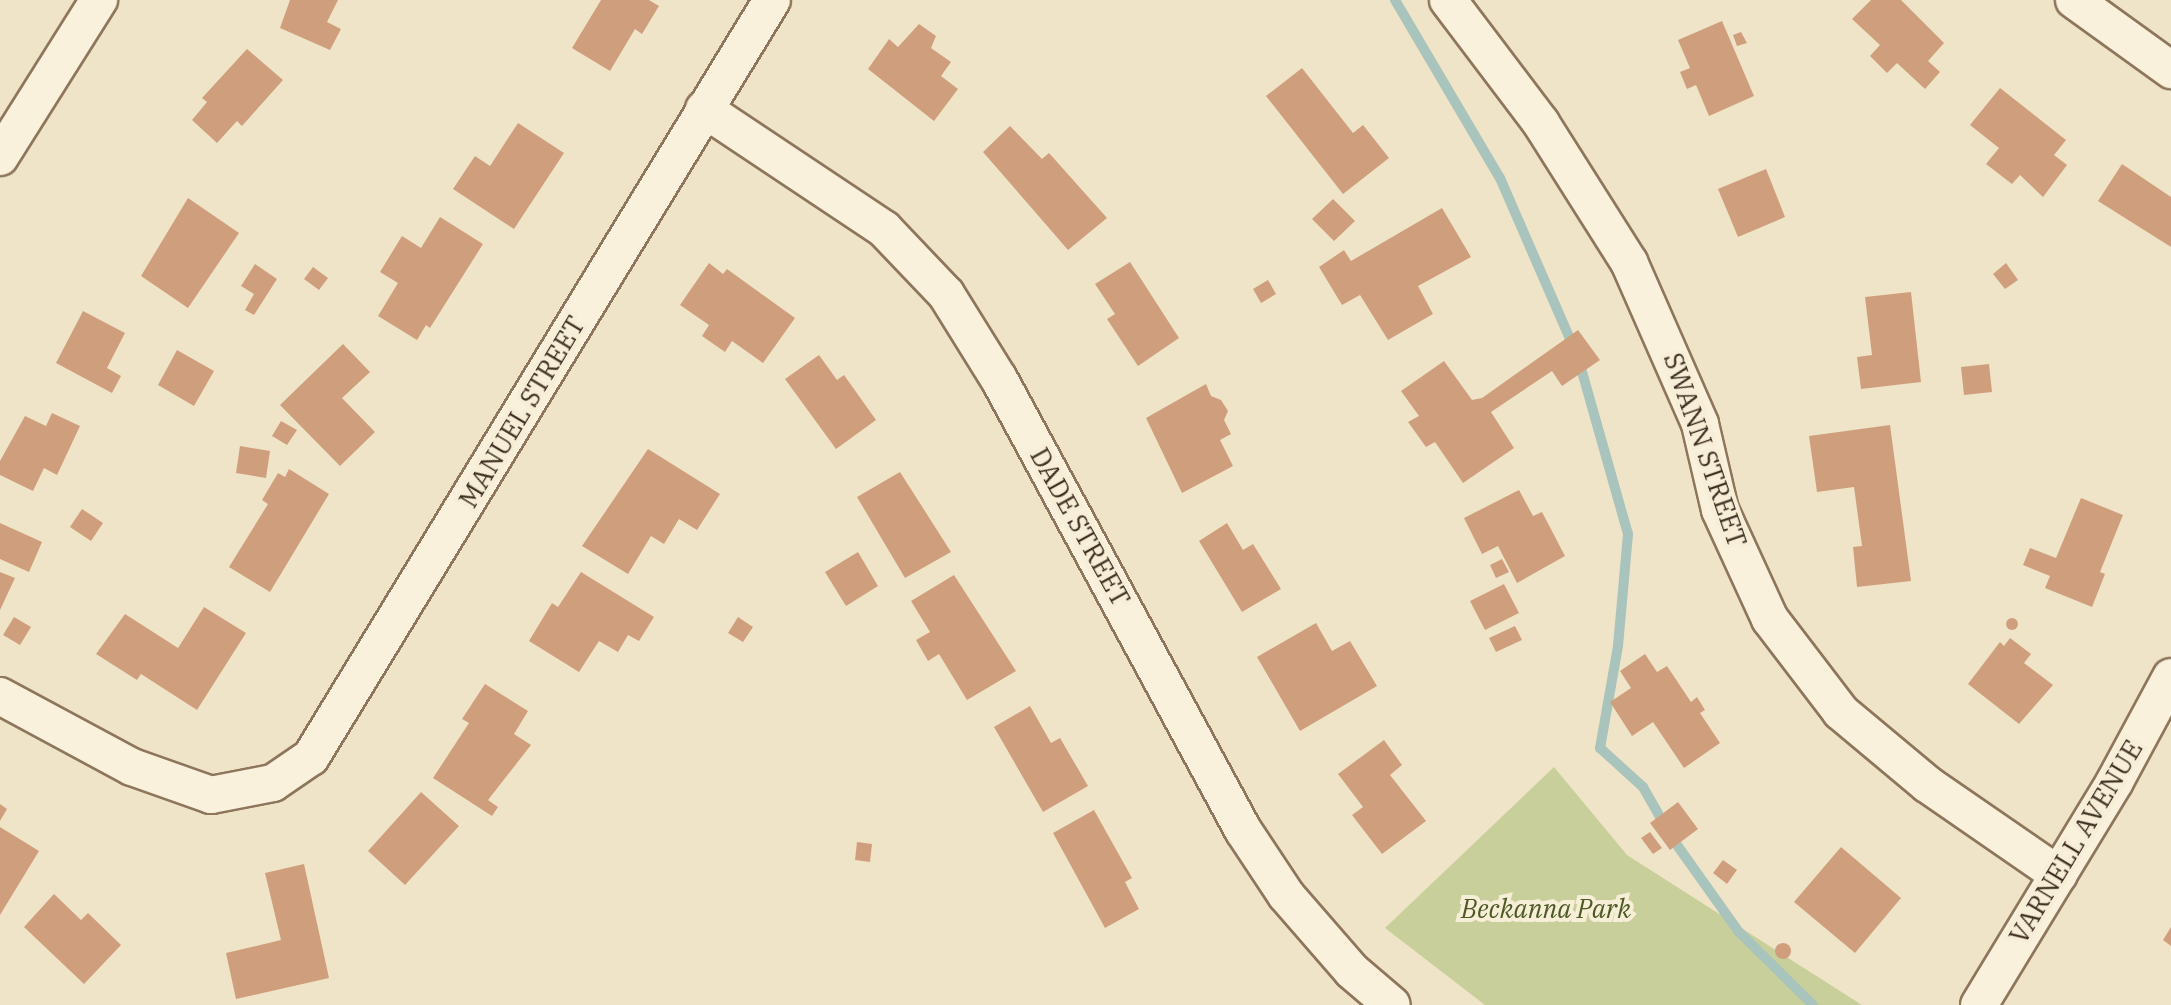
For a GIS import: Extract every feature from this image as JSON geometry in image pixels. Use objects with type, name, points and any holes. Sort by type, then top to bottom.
[{"type":"street","points":[[0,157],[99,0]]},
{"type":"street","name":"MANUEL STREET","points":[[0,696],[132,767],[211,795],[273,783],[318,749],[772,0]]},
{"type":"street","name":"SWANN STREET","points":[[1448,0],[1550,136],[1629,262],[1700,424],[1720,510],[1770,619],[1841,712],[1927,784],[2059,875]]},
{"type":"street","points":[[2074,0],[2171,70]]},
{"type":"street","name":"DADE STREET","points":[[704,109],[884,229],[946,294],[999,379],[1243,830],[1286,895],[1352,971],[1392,1005]]},
{"type":"street","name":"VARNELL AVENUE","points":[[1979,1005],[2059,875],[2171,677]]},
{"type":"green space","name":"Beckanna Park","points":[[1554,767],[1627,855],[1862,1005],[1485,1005],[1385,928]]},
{"type":"building","points":[[290,0],[338,0],[327,22],[341,29],[330,50],[280,28]]},
{"type":"building","points":[[601,0],[649,0],[659,6],[642,34],[635,29],[610,71],[572,48]]},
{"type":"building","points":[[1871,0],[1901,0],[1944,43],[1928,61],[1940,72],[1925,89],[1897,63],[1887,73],[1870,56],[1880,45],[1852,19]]},
{"type":"building","points":[[1722,21],[1754,96],[1709,116],[1696,85],[1687,89],[1680,72],[1690,68],[1678,40]]},
{"type":"building","points":[[919,24],[936,36],[931,48],[951,62],[941,76],[958,89],[934,121],[868,69],[889,39],[898,47]]},
{"type":"building","points":[[1741,32],[1747,43],[1737,46],[1733,35]]},
{"type":"building","points":[[247,49],[283,80],[242,126],[237,121],[217,143],[192,120],[207,102],[202,98]]},
{"type":"building","points":[[1302,68],[1353,133],[1363,125],[1389,158],[1343,194],[1266,96]]},
{"type":"building","points":[[2000,88],[2066,140],[2054,155],[2067,165],[2043,197],[2020,175],[2012,184],[1986,164],[1999,148],[1970,125]]},
{"type":"building","points":[[518,123],[564,153],[514,229],[453,189],[475,156],[490,166]]},
{"type":"building","points":[[1010,126],[1042,159],[1049,153],[1107,218],[1068,250],[983,152]]},
{"type":"building","points":[[2122,164],[2171,197],[2171,247],[2098,201]]},
{"type":"building","points":[[1766,169],[1785,217],[1738,237],[1718,189]]},
{"type":"building","points":[[188,198],[239,233],[188,308],[141,276]]},
{"type":"building","points":[[1333,199],[1355,221],[1334,241],[1312,219]]},
{"type":"building","points":[[1442,208],[1471,257],[1418,286],[1433,314],[1388,340],[1360,295],[1342,305],[1319,267],[1344,250],[1351,261]]},
{"type":"building","points":[[440,217],[483,244],[430,328],[426,325],[417,340],[378,316],[398,283],[380,272],[402,236],[421,248]]},
{"type":"building","points":[[1130,262],[1179,338],[1138,366],[1107,319],[1115,314],[1095,284]]},
{"type":"building","points":[[709,263],[723,274],[727,269],[795,318],[763,363],[732,341],[725,352],[702,336],[709,325],[680,305]]},
{"type":"building","points":[[2006,263],[2018,280],[2005,289],[1993,274]]},
{"type":"building","points":[[255,264],[277,279],[254,315],[245,310],[254,294],[241,286]]},
{"type":"building","points":[[313,267],[328,278],[319,290],[304,279]]},
{"type":"building","points":[[1268,280],[1276,294],[1261,303],[1253,289]]},
{"type":"building","points":[[1911,292],[1921,382],[1861,389],[1857,357],[1872,355],[1865,297]]},
{"type":"building","points":[[83,311],[125,333],[107,368],[121,376],[112,393],[56,363]]},
{"type":"building","points":[[1578,330],[1600,360],[1562,386],[1552,371],[1491,412],[1514,448],[1463,483],[1435,442],[1426,447],[1408,422],[1419,416],[1401,391],[1444,361],[1472,400],[1482,398]]},
{"type":"building","points":[[343,344],[370,372],[342,398],[375,432],[340,466],[280,405]]},
{"type":"building","points":[[177,350],[214,371],[194,406],[158,385]]},
{"type":"building","points":[[819,355],[837,380],[844,375],[876,420],[836,449],[785,379]]},
{"type":"building","points":[[1989,364],[1992,392],[1964,395],[1961,367]]},
{"type":"building","points":[[1206,384],[1211,396],[1221,400],[1228,411],[1224,420],[1231,434],[1220,440],[1233,466],[1182,493],[1146,418]]},
{"type":"building","points":[[52,413],[80,426],[57,475],[44,468],[33,491],[0,475],[0,461],[25,416],[46,426]]},
{"type":"building","points":[[281,421],[297,430],[287,445],[272,436]]},
{"type":"building","points":[[1890,425],[1911,581],[1857,587],[1853,547],[1862,546],[1854,487],[1817,492],[1809,436]]},
{"type":"building","points":[[240,446],[270,451],[266,478],[236,473]]},
{"type":"building","points":[[648,449],[720,494],[697,530],[679,519],[664,544],[651,536],[628,574],[582,546]]},
{"type":"building","points":[[289,469],[329,494],[270,592],[229,567],[268,504],[262,500],[278,473],[285,477]]},
{"type":"building","points":[[900,472],[951,552],[905,578],[857,497]]},
{"type":"building","points":[[1519,490],[1533,516],[1542,512],[1565,556],[1517,583],[1498,546],[1482,554],[1464,518]]},
{"type":"building","points":[[2081,498],[2123,515],[2100,572],[2105,574],[2092,607],[2045,588],[2050,576],[2023,565],[2030,548],[2056,558]]},
{"type":"building","points":[[82,509],[103,523],[91,541],[70,527]]},
{"type":"building","points":[[0,523],[42,542],[29,572],[0,559]]},
{"type":"building","points":[[1227,523],[1243,550],[1253,544],[1281,589],[1242,612],[1199,541]]},
{"type":"building","points":[[858,552],[878,586],[846,606],[825,572]]},
{"type":"building","points":[[1502,559],[1509,572],[1496,578],[1490,565]]},
{"type":"building","points":[[0,572],[15,578],[0,610]]},
{"type":"building","points":[[581,572],[654,617],[639,641],[628,635],[618,652],[599,641],[579,672],[529,641],[552,603],[558,607]]},
{"type":"building","points":[[954,575],[1016,671],[967,700],[939,654],[928,661],[916,640],[930,632],[911,601]]},
{"type":"building","points":[[1504,584],[1519,613],[1485,630],[1470,601]]},
{"type":"building","points":[[204,607],[246,633],[197,710],[141,674],[137,680],[96,654],[125,614],[178,648]]},
{"type":"building","points":[[14,617],[31,627],[20,645],[3,635]]},
{"type":"building","points":[[738,617],[753,627],[743,642],[728,633]]},
{"type":"building","points":[[2012,618],[2018,624],[2012,630],[2006,624]]},
{"type":"building","points":[[1316,623],[1332,651],[1350,641],[1377,686],[1300,731],[1257,657]]},
{"type":"building","points":[[1515,626],[1522,640],[1496,652],[1489,638]]},
{"type":"building","points":[[2010,638],[2031,654],[2024,663],[2053,685],[2019,724],[1968,684],[2000,642],[2004,646]]},
{"type":"building","points":[[1645,654],[1657,672],[1667,666],[1691,702],[1697,697],[1705,710],[1700,713],[1720,743],[1684,768],[1653,722],[1632,736],[1610,702],[1631,688],[1620,671]]},
{"type":"building","points":[[485,684],[528,711],[514,734],[531,745],[488,800],[498,807],[492,816],[433,778],[469,723],[462,719]]},
{"type":"building","points":[[1030,706],[1051,743],[1060,738],[1088,786],[1043,812],[994,727]]},
{"type":"building","points":[[1384,740],[1402,765],[1390,775],[1426,821],[1382,854],[1352,815],[1363,807],[1338,774]]},
{"type":"building","points":[[421,792],[459,826],[405,885],[368,851]]},
{"type":"building","points":[[1678,802],[1698,829],[1670,850],[1650,823]]},
{"type":"building","points":[[0,804],[7,809],[0,821]]},
{"type":"building","points":[[1094,810],[1132,878],[1125,882],[1139,909],[1105,928],[1053,833]]},
{"type":"building","points":[[0,827],[39,851],[0,915]]},
{"type":"building","points":[[1650,832],[1662,848],[1653,854],[1641,838]]},
{"type":"building","points":[[857,842],[872,844],[870,862],[855,860]]},
{"type":"building","points":[[1841,847],[1901,898],[1855,953],[1794,902]]},
{"type":"building","points":[[1723,860],[1737,870],[1727,884],[1713,873]]},
{"type":"building","points":[[304,864],[329,978],[236,999],[226,953],[281,940],[265,873]]},
{"type":"building","points":[[54,894],[81,920],[88,913],[121,945],[84,984],[24,927]]},
{"type":"building","points":[[2171,927],[2171,946],[2163,940]]},
{"type":"building","points":[[1780,943],[1786,943],[1791,951],[1789,957],[1780,959],[1775,954],[1775,948]]},
{"type":"waterway","points":[[1395,0],[1500,178],[1573,346]]},
{"type":"waterway","points":[[1579,361],[1628,534],[1618,646],[1600,748],[1643,787],[1672,838],[1738,931],[1813,1005]]}]
